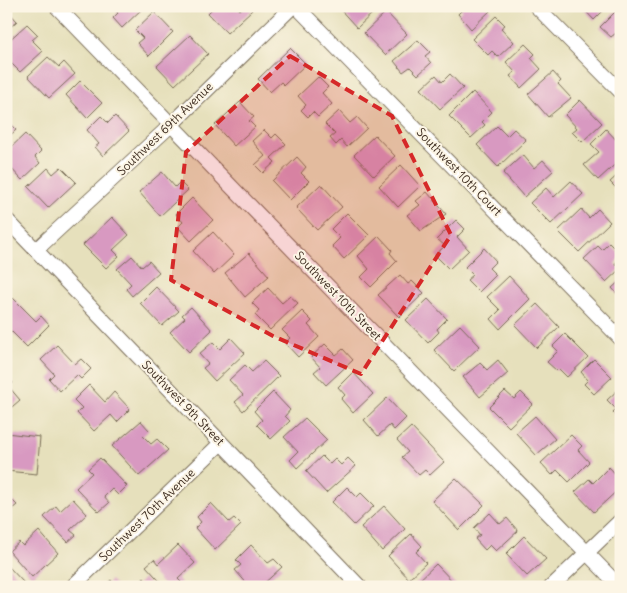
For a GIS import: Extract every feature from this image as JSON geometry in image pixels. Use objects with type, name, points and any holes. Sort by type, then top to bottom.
[{"type":"street","name":"Southwest 10th Street","points":[[56,6],[620,587]]},
{"type":"street","name":"Southwest 69th Avenue","points":[[36,250],[172,124],[294,6]]},
{"type":"street","name":"Southwest 10th Court","points":[[294,6],[621,339]]},
{"type":"street","points":[[536,6],[621,92]]},
{"type":"street","name":"Southwest 9th Street","points":[[6,219],[360,587]]},
{"type":"street","name":"Southwest 70th Avenue","points":[[72,587],[221,444]]},
{"type":"street","points":[[551,587],[621,520]]},
{"type":"highlighted area","points":[[290,56],[392,116],[451,235],[361,374],[273,336],[171,280],[186,152]]},
{"type":"building","points":[[112,6],[145,6],[122,28],[113,18],[118,13]]},
{"type":"building","points":[[215,6],[236,6],[240,10],[244,6],[249,6],[252,10],[227,33],[208,13]]},
{"type":"building","points":[[337,6],[374,6],[377,9],[357,28]]},
{"type":"building","points":[[459,6],[487,6],[491,10],[471,29],[458,14],[462,10]]},
{"type":"building","points":[[581,6],[608,6],[594,20]]},
{"type":"building","points":[[619,8],[621,38],[616,33],[611,37],[600,27]]},
{"type":"building","points":[[6,9],[17,21],[6,31]]},
{"type":"building","points":[[154,12],[173,32],[149,56],[137,43],[143,38],[135,30]]},
{"type":"building","points":[[386,12],[407,34],[385,55],[364,33]]},
{"type":"building","points":[[496,16],[505,25],[501,28],[514,42],[498,57],[492,51],[488,55],[472,39]]},
{"type":"building","points":[[27,24],[38,35],[32,40],[43,51],[20,72],[6,58],[8,47],[6,43]]},
{"type":"building","points":[[190,35],[208,54],[175,85],[157,66]]},
{"type":"building","points":[[418,40],[430,52],[425,56],[431,63],[418,75],[410,67],[403,72],[394,61]]},
{"type":"building","points":[[525,44],[535,54],[531,58],[541,69],[521,88],[510,76],[515,72],[506,62]]},
{"type":"building","points":[[290,48],[306,64],[284,85],[281,82],[270,92],[258,79]]},
{"type":"building","points":[[48,57],[59,67],[64,62],[75,74],[49,98],[28,76]]},
{"type":"building","points":[[553,72],[561,81],[558,84],[571,98],[548,117],[528,94]]},
{"type":"building","points":[[450,74],[463,88],[440,109],[421,89],[436,75],[442,82]]},
{"type":"building","points":[[318,77],[328,87],[322,93],[332,104],[318,117],[313,112],[308,117],[301,110],[306,105],[298,96]]},
{"type":"building","points":[[80,81],[102,103],[87,118],[66,95]]},
{"type":"building","points":[[473,92],[492,112],[482,122],[485,125],[471,138],[449,116]]},
{"type":"building","points":[[580,100],[602,123],[582,142],[572,132],[577,128],[565,115]]},
{"type":"building","points":[[240,102],[254,117],[249,121],[255,127],[234,146],[215,125]]},
{"type":"building","points":[[339,111],[350,123],[357,117],[367,128],[347,147],[341,140],[336,145],[330,138],[335,134],[325,124]]},
{"type":"building","points":[[101,116],[108,123],[115,116],[129,131],[103,156],[95,147],[99,144],[87,130]]},
{"type":"building","points":[[6,120],[16,130],[6,139]]},
{"type":"building","points":[[497,126],[507,136],[514,129],[526,140],[498,167],[477,145]]},
{"type":"building","points":[[606,129],[621,145],[621,159],[598,180],[584,165],[599,152],[591,144]]},
{"type":"building","points":[[264,130],[272,138],[276,134],[286,144],[271,158],[275,162],[263,173],[255,165],[265,156],[252,141]]},
{"type":"building","points":[[25,134],[41,151],[35,157],[40,163],[22,180],[8,165],[12,161],[6,152]]},
{"type":"building","points":[[375,135],[395,156],[374,176],[354,155]]},
{"type":"building","points":[[523,155],[534,168],[543,160],[553,171],[524,197],[503,173]]},
{"type":"building","points":[[297,157],[306,167],[301,173],[309,181],[290,200],[272,181]]},
{"type":"building","points":[[401,165],[420,186],[398,207],[379,186]]},
{"type":"building","points":[[61,167],[76,182],[48,208],[28,187],[48,168],[53,174]]},
{"type":"building","points":[[162,172],[175,187],[180,182],[188,190],[160,216],[139,192]]},
{"type":"building","points":[[621,172],[621,193],[610,182]]},
{"type":"building","points":[[571,181],[583,194],[551,224],[530,203],[546,188],[554,197]]},
{"type":"building","points":[[321,184],[342,207],[317,230],[296,208]]},
{"type":"building","points":[[427,192],[446,214],[421,231],[407,215],[420,205],[416,201]]},
{"type":"building","points":[[192,198],[213,220],[191,241],[178,227],[183,222],[176,214]]},
{"type":"building","points":[[581,209],[589,218],[598,209],[610,222],[579,252],[558,231]]},
{"type":"building","points":[[347,213],[369,235],[344,259],[332,246],[340,238],[331,229]]},
{"type":"building","points":[[112,217],[129,235],[113,250],[119,256],[106,268],[83,245]]},
{"type":"building","points":[[456,220],[465,229],[457,237],[469,250],[449,269],[435,255],[445,246],[437,239]]},
{"type":"building","points":[[213,232],[234,255],[214,274],[193,251]]},
{"type":"building","points":[[379,236],[392,250],[390,253],[397,261],[371,287],[361,277],[369,269],[358,256]]},
{"type":"building","points":[[609,243],[621,255],[615,264],[620,269],[606,282],[584,259],[598,246],[602,250]]},
{"type":"building","points":[[484,248],[496,261],[489,268],[496,275],[479,292],[467,280],[473,275],[465,267]]},
{"type":"building","points":[[249,253],[269,276],[245,297],[225,273]]},
{"type":"building","points":[[132,256],[142,267],[149,261],[159,272],[132,296],[126,289],[131,284],[117,269]]},
{"type":"building","points":[[400,275],[408,284],[412,281],[424,293],[399,317],[378,295]]},
{"type":"building","points":[[509,276],[530,299],[500,329],[491,319],[500,310],[487,297]]},
{"type":"building","points":[[621,280],[621,298],[612,288]]},
{"type":"building","points":[[156,287],[179,311],[162,326],[140,303]]},
{"type":"building","points":[[268,288],[282,303],[290,296],[298,303],[270,330],[255,315],[259,310],[252,303]]},
{"type":"building","points":[[13,298],[36,321],[41,316],[49,325],[27,347],[6,326],[6,305]]},
{"type":"building","points":[[428,299],[447,319],[437,329],[439,332],[428,343],[406,320]]},
{"type":"building","points":[[537,304],[559,327],[537,348],[515,325]]},
{"type":"building","points":[[191,307],[212,330],[189,352],[170,332],[185,318],[182,315]]},
{"type":"building","points":[[302,311],[312,321],[308,325],[319,337],[298,357],[285,343],[290,338],[282,330]]},
{"type":"building","points":[[460,325],[480,346],[454,371],[434,350]]},
{"type":"building","points":[[565,334],[588,357],[567,377],[559,369],[557,371],[547,362],[558,351],[553,346]]},
{"type":"building","points":[[231,338],[245,353],[215,381],[203,368],[208,364],[199,354],[213,342],[220,349]]},
{"type":"building","points":[[325,344],[336,355],[343,349],[353,360],[326,385],[314,372],[320,367],[311,357]]},
{"type":"building","points":[[57,345],[75,364],[81,359],[91,369],[81,379],[77,375],[60,391],[49,379],[54,374],[41,360]]},
{"type":"building","points":[[594,359],[612,377],[594,394],[584,384],[588,380],[581,372]]},
{"type":"building","points":[[498,360],[508,373],[480,397],[463,377],[480,363],[487,370]]},
{"type":"building","points":[[264,361],[279,376],[243,411],[235,402],[243,395],[229,380],[245,365],[252,372]]},
{"type":"building","points":[[353,372],[373,394],[353,413],[341,399],[345,395],[338,387]]},
{"type":"building","points":[[6,375],[13,383],[9,387],[20,400],[6,412]]},
{"type":"building","points":[[89,385],[105,402],[114,392],[130,409],[117,422],[111,415],[94,431],[77,413],[82,408],[74,400]]},
{"type":"building","points":[[621,387],[621,420],[613,412],[616,409],[607,400]]},
{"type":"building","points":[[505,391],[514,399],[521,392],[533,404],[509,427],[489,407]]},
{"type":"building","points":[[273,392],[290,410],[285,416],[290,421],[271,439],[257,425],[262,420],[254,411]]},
{"type":"building","points":[[387,398],[406,418],[394,430],[390,425],[378,436],[364,420]]},
{"type":"building","points":[[535,416],[555,439],[536,455],[516,433]]},
{"type":"building","points":[[305,418],[327,440],[297,468],[290,460],[298,452],[284,437]]},
{"type":"building","points":[[141,421],[149,430],[143,436],[151,444],[157,439],[168,450],[139,476],[112,446]]},
{"type":"building","points":[[411,427],[444,462],[430,475],[425,470],[419,475],[402,457],[408,452],[397,440]]},
{"type":"building","points":[[6,433],[40,437],[37,474],[6,471],[8,445],[6,445]]},
{"type":"building","points":[[571,435],[582,446],[578,450],[589,462],[569,482],[557,470],[552,475],[541,463]]},
{"type":"building","points":[[322,456],[330,464],[335,459],[341,465],[348,458],[356,466],[326,493],[306,471]]},
{"type":"building","points":[[100,458],[127,486],[118,495],[112,489],[104,497],[109,503],[99,512],[76,488],[92,473],[88,469]]},
{"type":"building","points":[[609,467],[621,480],[621,487],[594,512],[575,492],[589,479],[593,483]]},
{"type":"building","points":[[456,478],[484,505],[459,530],[432,501]]},
{"type":"building","points":[[347,487],[357,497],[361,493],[374,506],[354,525],[332,502]]},
{"type":"building","points":[[6,494],[17,505],[6,514]]},
{"type":"building","points":[[73,499],[87,514],[70,530],[76,535],[68,542],[44,517],[56,506],[60,511]]},
{"type":"building","points":[[211,503],[229,522],[234,518],[241,525],[215,550],[195,528],[201,522],[197,517]]},
{"type":"building","points":[[384,506],[405,529],[382,551],[361,527]]},
{"type":"building","points":[[490,513],[500,524],[507,518],[518,531],[496,551],[490,545],[485,550],[475,539],[480,535],[474,528]]},
{"type":"building","points":[[39,531],[58,553],[32,577],[9,551],[19,542],[23,546]]},
{"type":"building","points":[[411,534],[422,546],[416,552],[426,563],[409,579],[388,556]]},
{"type":"building","points":[[524,536],[546,559],[527,576],[506,554]]},
{"type":"building","points":[[178,545],[195,563],[178,579],[181,582],[176,587],[165,587],[146,566],[154,559],[158,564]]},
{"type":"building","points":[[251,545],[268,563],[274,559],[282,567],[260,587],[250,587],[235,570],[241,565],[236,560]]},
{"type":"building","points":[[436,564],[458,587],[413,586]]},
{"type":"building","points":[[8,566],[24,583],[20,587],[6,587],[6,568]]},
{"type":"building","points":[[144,578],[152,587],[135,587]]},
{"type":"building","points":[[111,580],[117,587],[103,587]]}]
